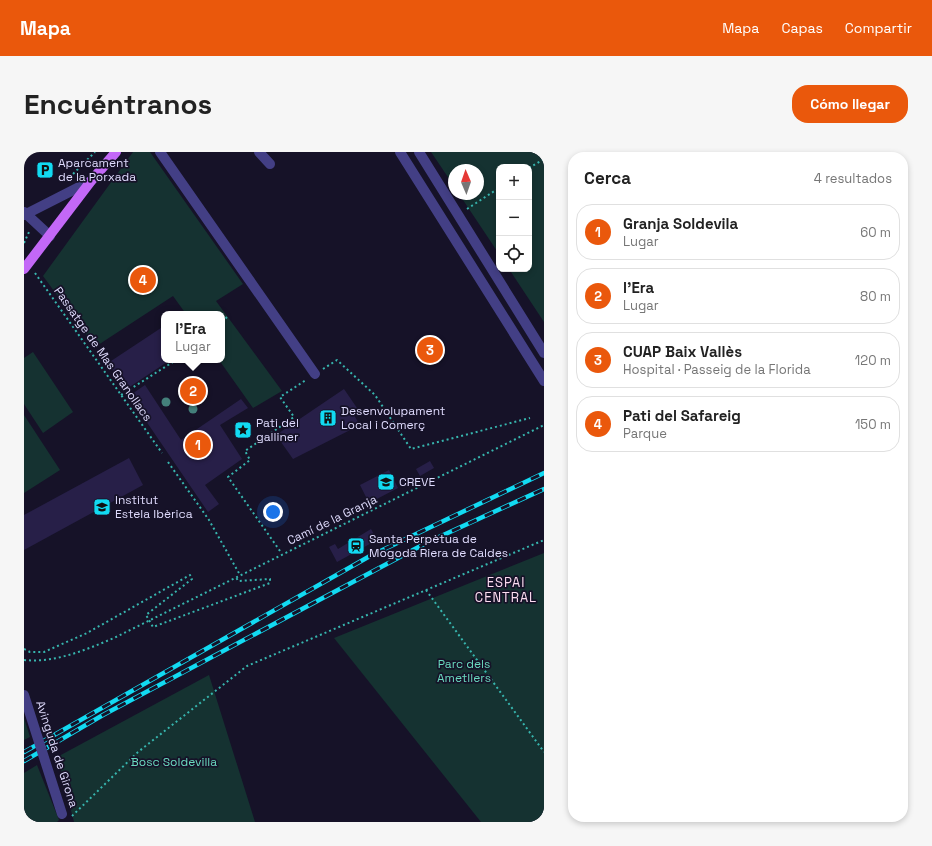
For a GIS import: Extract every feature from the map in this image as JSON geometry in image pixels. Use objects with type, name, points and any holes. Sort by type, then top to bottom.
[{"type":"main road","points":[[25,267],[91,181],[116,152]]},
{"type":"street","points":[[160,152],[315,374]]},
{"type":"street","points":[[259,152],[270,164]]},
{"type":"street","points":[[400,152],[544,381]]},
{"type":"street","points":[[419,152],[544,352]]},
{"type":"street","points":[[50,236],[24,214],[91,181]]},
{"type":"street","name":"Avinguda de Girona","points":[[24,695],[66,818]]},
{"type":"path","points":[[532,166],[544,158]]},
{"type":"path","points":[[466,210],[496,190]]},
{"type":"path","name":"Passatge de Mas Granollacs","points":[[25,267],[38,276],[162,453]]},
{"type":"path","points":[[280,550],[228,477],[250,460],[245,452],[294,417],[280,397],[337,360],[375,394],[411,448],[530,418]]},
{"type":"path","points":[[121,395],[171,363]]},
{"type":"path","name":"Camí de la Granja","points":[[24,660],[45,660],[66,656],[114,638],[544,425]]},
{"type":"path","points":[[168,462],[209,520],[240,575]]},
{"type":"path","points":[[66,818],[138,752],[247,666],[544,540]]},
{"type":"path","points":[[24,649],[30,652],[44,652],[87,633],[190,575],[192,579],[146,615],[153,627],[270,583],[270,579],[238,581],[236,577]]},
{"type":"path","points":[[426,590],[544,752]]},
{"type":"green space","points":[[133,152],[150,152],[243,284],[216,301],[223,311],[184,311],[173,296],[95,347],[43,276]]},
{"type":"green space","points":[[431,152],[544,152],[544,322],[511,272],[532,272],[532,164],[496,164],[496,250],[463,200],[484,200],[484,164],[448,164],[448,177]]},
{"type":"green space","points":[[225,313],[282,391],[253,408],[221,363],[225,363]]},
{"type":"green space","points":[[33,352],[73,412],[43,433],[24,404],[24,358]]},
{"type":"green space","points":[[24,415],[60,470],[24,493]]},
{"type":"green space","name":"Parc dels Ametllers","points":[[544,553],[544,822],[481,822],[334,638]]},
{"type":"green space","name":"Bosc Soldevilla","points":[[209,675],[255,822],[74,822],[61,772],[59,756]]},
{"type":"green space","points":[[24,718],[30,737],[24,740]]},
{"type":"green space","points":[[37,765],[59,820],[57,822],[24,822],[24,773]]},
{"type":"building","points":[[161,328],[161,363],[166,363],[125,390],[108,363]]},
{"type":"building","points":[[145,385],[181,440],[241,399],[248,408],[220,425],[242,459],[205,485],[219,504],[208,512],[129,396]]},
{"type":"building","name":"Desenvolupament Local i Comerç","points":[[344,389],[357,408],[352,412],[360,425],[293,459],[276,435]]},
{"type":"building","points":[[129,458],[143,485],[24,550],[24,515]]},
{"type":"building","points":[[430,461],[434,468],[420,476],[416,469]]},
{"type":"building","points":[[389,470],[398,488],[369,503],[360,485]]},
{"type":"building","name":"Santa Perpètua de Mogoda Riera de Caldes","points":[[371,529],[377,540],[337,562],[329,547],[335,544],[338,549]]},
{"type":"railway","points":[[24,752],[370,556],[544,473]]},
{"type":"railway","points":[[24,761],[103,715],[428,542],[544,489]]},
{"type":"place","name":"Aparcament de la Porxada","points":[[45,170]]},
{"type":"place","name":"Pati del Safareig","points":[[143,280]]},
{"type":"place","name":"CUAP Baix Vallès","points":[[430,350]]},
{"type":"place","name":"l'Era","points":[[193,391]]},
{"type":"place","name":"Desenvolupament Local i Comerç","points":[[328,418]]},
{"type":"place","name":"Pati del galliner","points":[[243,430]]},
{"type":"place","name":"Granja Soldevila","points":[[198,445]]},
{"type":"place","name":"CREVE","points":[[386,482]]},
{"type":"place","name":"Institut Estela Ibèrica","points":[[102,507]]},
{"type":"place","name":"Santa Perpètua de Mogoda Riera de Caldes","points":[[356,546]]},
{"type":"district","name":"ESPAI CENTRAL","points":[[506,590]]}]
